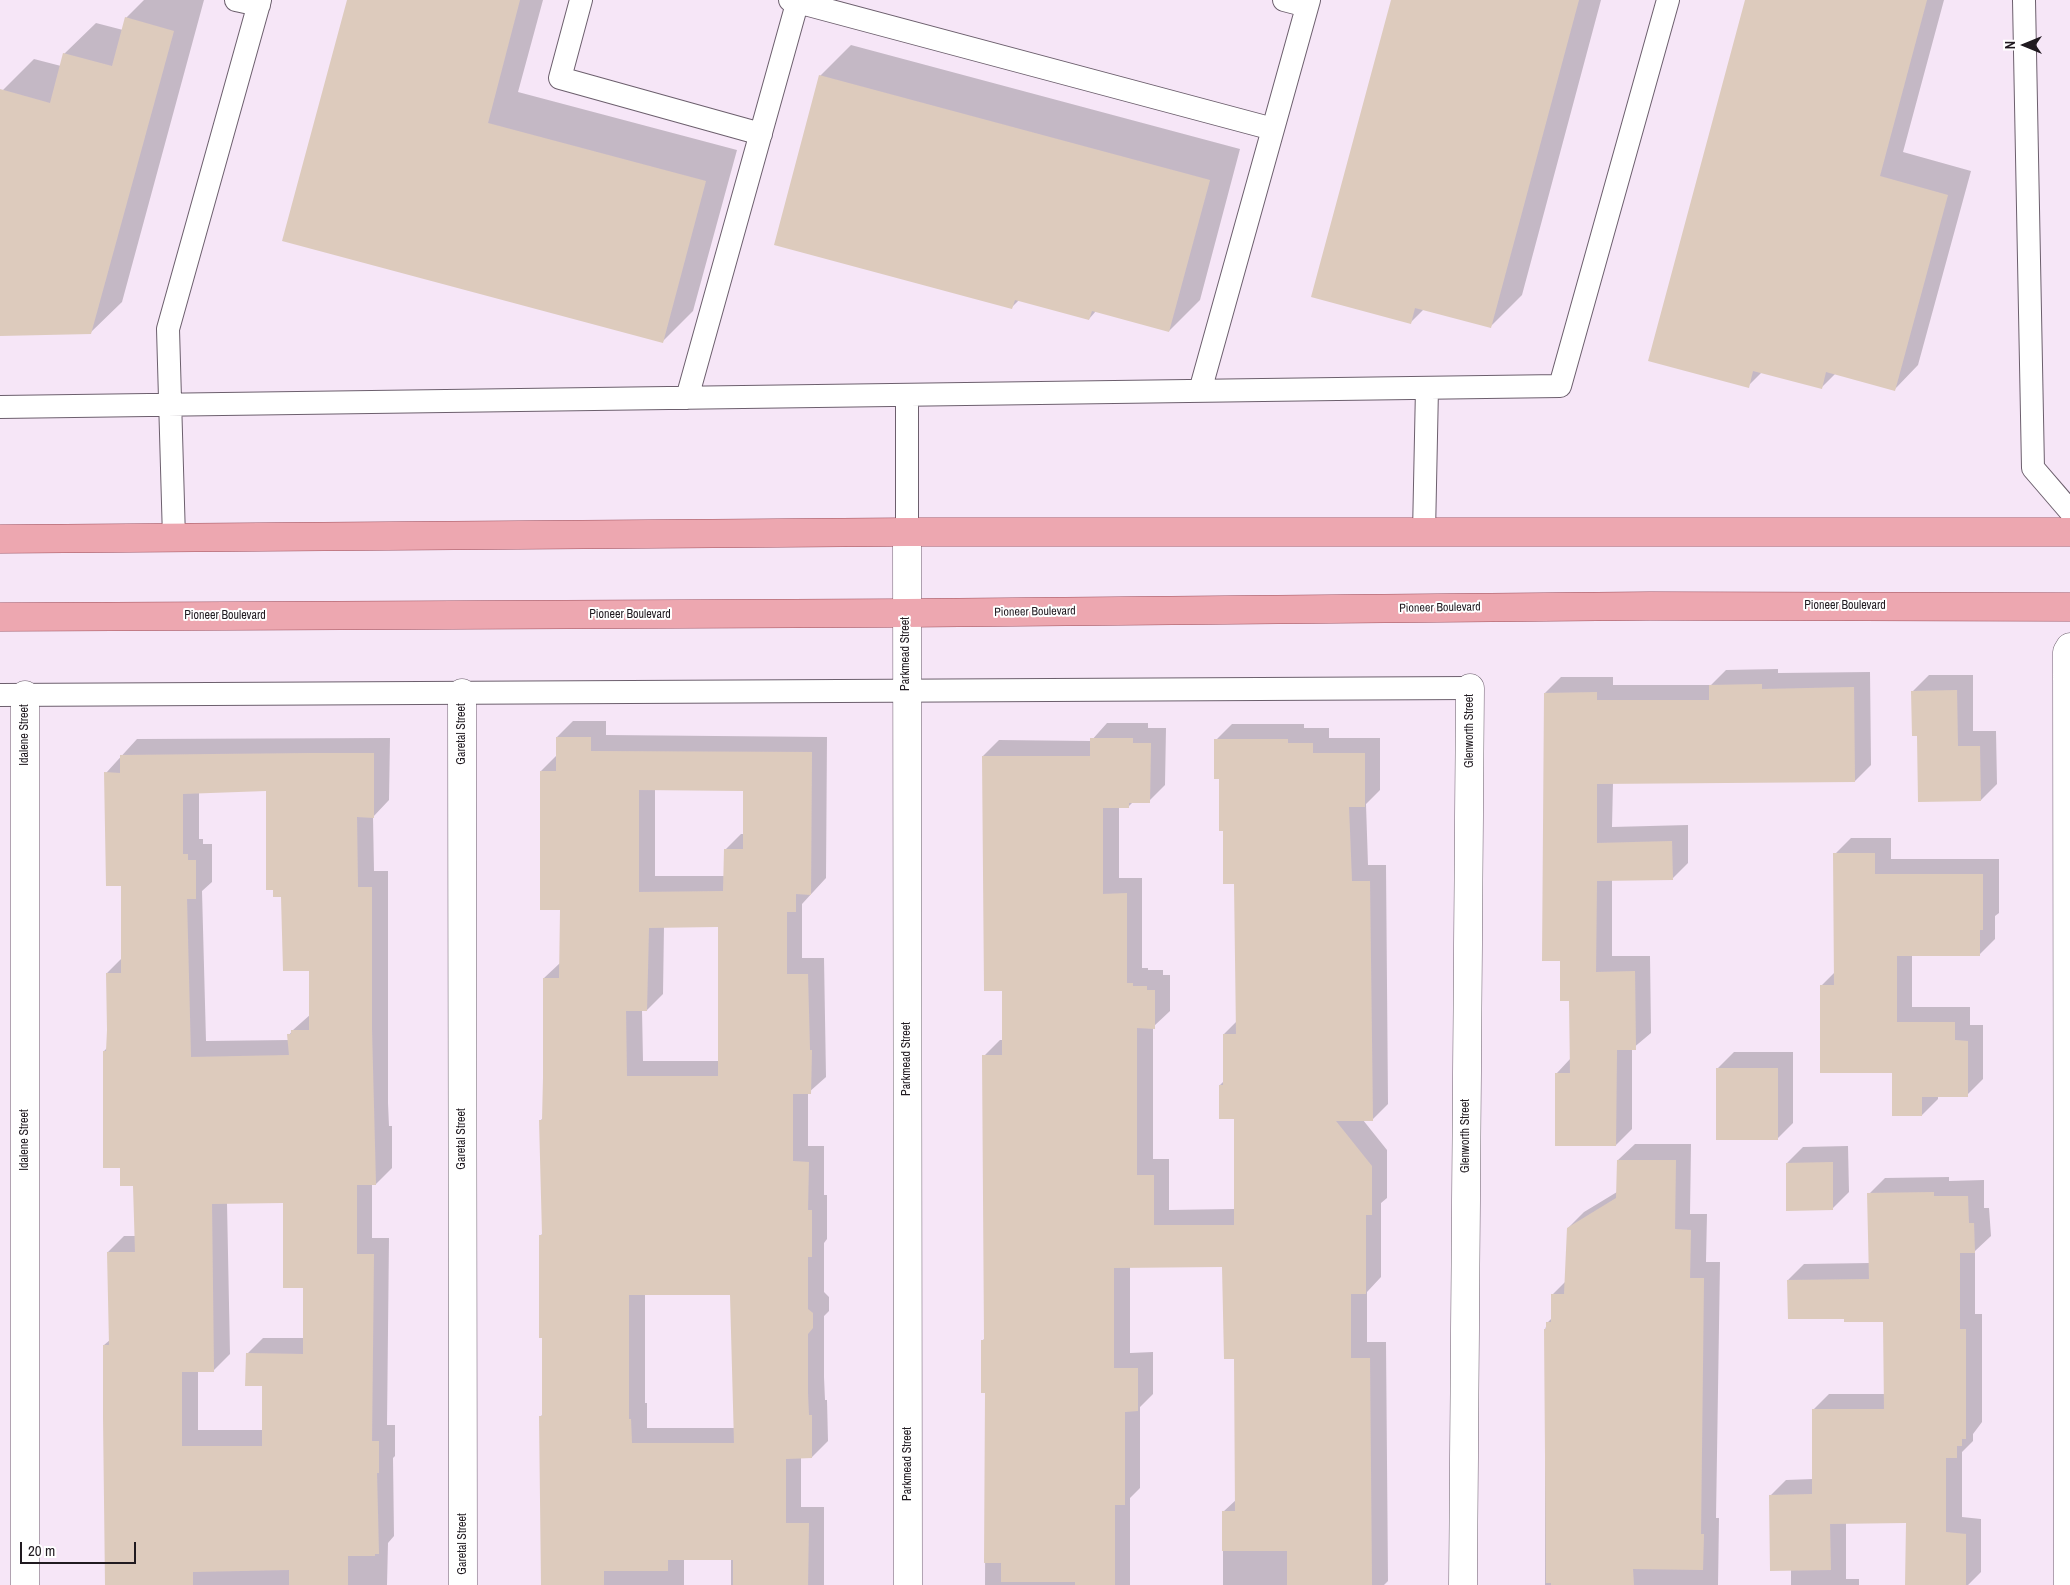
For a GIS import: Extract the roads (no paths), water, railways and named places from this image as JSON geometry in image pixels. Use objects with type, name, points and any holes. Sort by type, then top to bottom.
[{"type":"main road","points":[[0,539],[907,532],[2070,532]]},
{"type":"main road","name":"Pioneer Boulevard","points":[[0,617],[906,613],[1640,606],[2070,607]]},
{"type":"street","name":"Parkmead Street","points":[[907,532],[908,1585]]},
{"type":"street","points":[[2068,1585],[2067,652],[2070,646]]},
{"type":"street","name":"Glenworth Street","points":[[1463,1585],[1470,688]]},
{"type":"street","name":"Garetal Street","points":[[462,693],[463,1585]]},
{"type":"street","name":"Idalene Street","points":[[12,695],[25,1585]]},
{"type":"lane","points":[[174,538],[168,329],[259,3],[236,0]]},
{"type":"lane","points":[[581,0],[560,78],[761,134]]},
{"type":"lane","points":[[1200,391],[1308,3],[1284,0]]},
{"type":"lane","points":[[0,407],[1560,386],[1668,0]]},
{"type":"lane","points":[[2024,0],[2033,468],[2070,511]]},
{"type":"lane","points":[[687,398],[761,134],[795,1],[1273,129]]},
{"type":"lane","points":[[1424,533],[1428,388]]},
{"type":"lane","points":[[907,395],[907,532]]},
{"type":"lane","points":[[12,695],[1470,688]]}]
